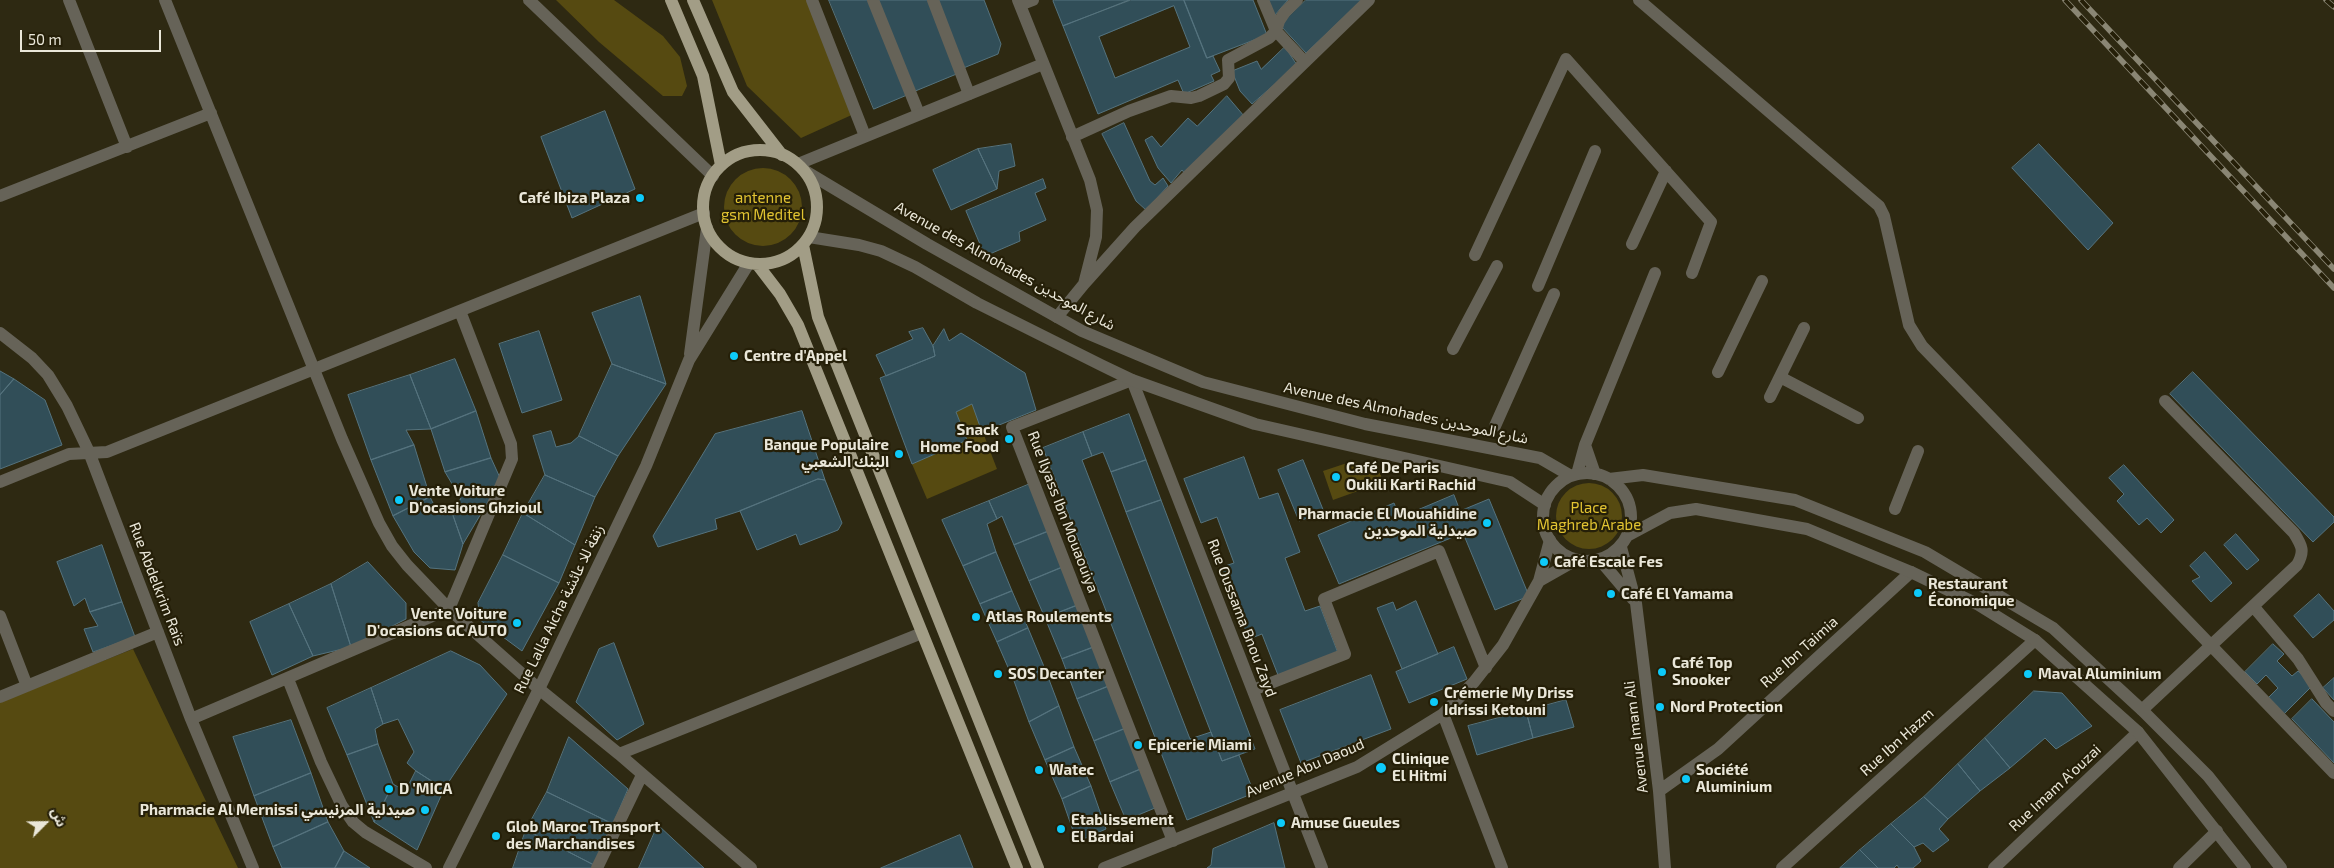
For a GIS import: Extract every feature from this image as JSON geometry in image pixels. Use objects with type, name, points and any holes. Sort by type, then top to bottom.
[{"type":"main road","points":[[671,0],[703,76],[721,165]]},
{"type":"main road","points":[[693,0],[733,92],[782,155]]},
{"type":"main road","points":[[761,149],[782,155],[801,167],[811,181],[816,203],[814,228],[806,241],[788,257],[753,263],[731,256],[721,248],[712,238],[707,228],[704,198],[713,176],[721,165],[740,154],[761,149]]},
{"type":"main road","points":[[806,241],[818,317],[1038,868]]},
{"type":"main road","points":[[753,263],[780,294],[798,325],[1017,868]]},
{"type":"street","points":[[69,0],[127,146]]},
{"type":"street","points":[[165,0],[379,524],[407,565],[449,609],[539,689],[751,868]]},
{"type":"street","points":[[528,0],[713,176]]},
{"type":"street","points":[[812,0],[865,136]]},
{"type":"street","points":[[873,0],[919,114]]},
{"type":"street","points":[[933,0],[970,94]]},
{"type":"street","points":[[1033,0],[1019,3],[1090,180],[1097,210],[1096,238],[1084,284]]},
{"type":"street","points":[[1262,0],[1276,31],[1305,62]]},
{"type":"street","points":[[1072,137],[1129,111],[1171,96],[1191,98],[1212,91],[1224,84],[1229,78],[1228,60],[1264,41],[1276,31],[1279,21],[1297,0]]},
{"type":"street","points":[[1057,317],[1135,227],[1369,0]]},
{"type":"street","points":[[1639,0],[1879,206],[1884,216],[1909,325],[1922,346],[2334,773]]},
{"type":"street","points":[[1475,255],[1566,59],[1711,222],[1692,273]]},
{"type":"street","points":[[801,167],[865,136],[1043,64]]},
{"type":"street","points":[[0,196],[211,113]]},
{"type":"street","points":[[1538,286],[1595,152]]},
{"type":"street","name":"Avenue des Almohades شارع الموحدين","points":[[801,167],[927,244],[1057,317],[1139,356],[1204,382],[1365,424],[1540,458],[1574,475]]},
{"type":"street","points":[[1632,244],[1666,171]]},
{"type":"street","points":[[0,482],[68,454],[107,452],[704,213]]},
{"type":"street","name":"Rue Lalla Aicha زنقة للا عائشة","points":[[689,360],[707,228]]},
{"type":"street","points":[[806,241],[859,245],[882,251],[915,267],[977,303],[1132,380],[1254,424],[1510,482],[1545,505]]},
{"type":"street","name":"Rue Lalla Aicha زنقة للا عائشة","points":[[449,868],[539,689],[646,466],[689,360],[753,263]]},
{"type":"street","points":[[1453,349],[1497,266]]},
{"type":"street","points":[[1574,475],[1655,273]]},
{"type":"street","points":[[1718,372],[1762,281]]},
{"type":"street","points":[[1495,426],[1554,294]]},
{"type":"street","points":[[191,719],[449,609],[512,459],[511,444],[460,311]]},
{"type":"street","points":[[1770,397],[1804,328]]},
{"type":"street","name":"Rue Abdelkrim Raïs","points":[[0,333],[32,358],[48,375],[67,406],[88,452],[191,719],[252,868]]},
{"type":"street","points":[[1780,377],[1858,418]]},
{"type":"street","name":"Rue Oussama Bnou Zayd","points":[[1132,380],[1322,868]]},
{"type":"street","name":"Rue Ilyass Ibn Mouaouiya","points":[[1132,380],[1012,427],[1173,841]]},
{"type":"street","points":[[2142,710],[2297,565],[2303,554],[2302,547],[2294,533],[2166,401]]},
{"type":"street","points":[[1585,445],[1595,474]]},
{"type":"street","points":[[1895,510],[1918,451]]},
{"type":"street","points":[[1624,542],[1631,524],[1629,504],[1619,487],[1609,479],[1595,474],[1574,475],[1560,482],[1550,493],[1543,517],[1545,529],[1550,540],[1566,556],[1576,560],[1600,560],[1624,542],[1670,513],[1696,509],[1807,528],[1911,572],[1977,604],[2035,640],[2138,732],[2245,868]]},
{"type":"street","points":[[1609,479],[1643,475],[1794,500],[1925,552],[2053,628],[2142,710],[2208,776],[2280,868]]},
{"type":"street","name":"Avenue Abu Daoud","points":[[1104,868],[1357,766],[1443,714],[1486,668],[1503,646],[1539,581],[1550,540]]},
{"type":"street","name":"Avenue Imam Ali","points":[[1624,542],[1636,603],[1659,791],[1665,868]]},
{"type":"street","points":[[1253,690],[1345,654],[1324,599],[1439,551],[1486,668]]},
{"type":"street","points":[[1539,581],[1576,560]]},
{"type":"street","points":[[1600,560],[1636,603]]},
{"type":"street","name":"Rue Ibn Taimia","points":[[1659,791],[1718,749],[1911,572]]},
{"type":"street","points":[[2253,606],[2298,659],[2326,703],[2334,711]]},
{"type":"street","points":[[0,616],[27,686]]},
{"type":"street","points":[[0,697],[158,632]]},
{"type":"street","points":[[618,754],[922,633]]},
{"type":"street","name":"Rue Ibn Hazm","points":[[1782,868],[2035,640]]},
{"type":"street","points":[[288,679],[321,762],[342,806],[353,822],[365,832],[426,868]]},
{"type":"street","points":[[1443,714],[1502,868]]},
{"type":"street","name":"Rue Imam A'ouzai","points":[[1994,868],[2138,732]]},
{"type":"street","points":[[596,868],[642,775]]},
{"type":"street","points":[[2180,868],[2217,832]]},
{"type":"green space","points":[[556,0],[614,0],[663,36],[680,57],[687,86],[682,96],[663,96],[599,42]]},
{"type":"green space","points":[[712,0],[812,0],[856,113],[801,138],[747,86]]},
{"type":"green space","name":"antenne gsm Meditel","points":[[763,168],[778,171],[795,185],[799,192],[802,207],[799,222],[785,239],[778,243],[763,246],[748,243],[731,229],[727,222],[724,207],[727,192],[741,175],[748,171]]},
{"type":"green space","points":[[972,404],[997,469],[927,499],[912,464],[967,440],[956,412]]},
{"type":"green space","points":[[1353,461],[1380,473],[1383,482],[1333,500],[1323,471]]},
{"type":"green space","name":"Place Maghreb Arabe","points":[[1589,483],[1602,485],[1612,493],[1620,503],[1622,516],[1620,529],[1612,539],[1602,547],[1589,549],[1576,547],[1566,539],[1558,529],[1556,516],[1558,503],[1566,493],[1576,485]]},
{"type":"green space","points":[[133,649],[238,868],[0,868],[0,702]]},
{"type":"building","points":[[829,0],[868,0],[907,95],[874,109]]},
{"type":"building","points":[[876,0],[929,0],[959,73],[913,92]]},
{"type":"building","points":[[934,0],[984,0],[1001,44],[998,54],[961,69]]},
{"type":"building","points":[[1129,0],[1063,26],[1053,1]]},
{"type":"building","points":[[1131,0],[1184,0],[1207,58],[1213,56],[1220,71],[1211,75],[1214,81],[1184,94],[1178,80],[1098,114],[1063,26]],"holes":[[[1174,6],[1190,47],[1115,78],[1099,37]]]},
{"type":"building","points":[[1184,0],[1253,0],[1267,35],[1207,58]]},
{"type":"building","points":[[1269,0],[1288,0],[1275,15]]},
{"type":"building","points":[[1306,0],[1362,0],[1306,53],[1280,25]]},
{"type":"building","points":[[1285,47],[1297,65],[1252,104],[1240,91],[1232,71],[1257,61],[1261,69]]},
{"type":"building","points":[[1227,96],[1244,116],[1186,175],[1182,170],[1171,183],[1158,168],[1145,140],[1152,136],[1161,147],[1188,118],[1197,126]]},
{"type":"building","points":[[605,111],[635,189],[572,218],[541,137]]},
{"type":"building","points":[[1124,123],[1150,181],[1155,185],[1163,178],[1168,186],[1146,210],[1136,201],[1102,134]]},
{"type":"building","points":[[1011,144],[1015,166],[999,171],[997,189],[978,149]]},
{"type":"building","points":[[2039,144],[2113,223],[2088,250],[2012,168]]},
{"type":"building","points":[[978,149],[997,189],[951,210],[933,170]]},
{"type":"building","points":[[1043,179],[1046,188],[1035,193],[1046,220],[1019,232],[1020,241],[985,256],[966,211]]},
{"type":"building","points":[[640,296],[666,384],[612,364],[592,313]]},
{"type":"building","points":[[923,328],[933,346],[935,356],[886,376],[876,355],[913,339],[909,332]]},
{"type":"building","points":[[944,329],[949,341],[961,333],[1025,373],[1036,410],[982,432],[972,404],[956,412],[967,440],[912,464],[880,378],[935,356],[933,346]]},
{"type":"building","points":[[539,331],[562,400],[522,413],[499,344]]},
{"type":"building","points":[[455,359],[476,411],[431,429],[410,375]]},
{"type":"building","points":[[612,364],[666,384],[618,456],[579,436]]},
{"type":"building","points":[[0,371],[14,379],[0,395]]},
{"type":"building","points":[[2193,372],[2334,517],[2334,522],[2313,542],[2170,394]]},
{"type":"building","points":[[410,375],[431,429],[406,430],[414,445],[371,460],[348,395]]},
{"type":"building","points":[[14,379],[45,400],[62,445],[0,469],[0,395]]},
{"type":"building","points":[[476,411],[491,458],[445,472],[431,429]]},
{"type":"building","points":[[802,411],[825,480],[818,479],[740,511],[715,519],[717,529],[658,547],[653,536],[715,434]]},
{"type":"building","points":[[1129,414],[1146,460],[1111,472],[1103,452],[1092,456],[1083,432]]},
{"type":"building","points":[[551,431],[556,447],[571,443],[579,436],[618,456],[595,497],[545,475],[533,436]]},
{"type":"building","points":[[1083,432],[1092,456],[1082,460],[1190,739],[1211,732],[1222,761],[1239,755],[1254,793],[1187,820],[1043,448]]},
{"type":"building","points":[[414,445],[430,497],[393,516],[371,460]]},
{"type":"building","points":[[1244,457],[1259,499],[1278,493],[1300,552],[1285,558],[1305,611],[1320,606],[1338,653],[1278,675],[1262,634],[1249,639],[1222,567],[1234,563],[1217,517],[1201,523],[1184,479]]},
{"type":"building","points":[[491,458],[501,480],[463,544],[450,507],[461,499],[445,472]]},
{"type":"building","points":[[1146,460],[1161,500],[1126,512],[1111,472]]},
{"type":"building","points":[[1303,460],[1324,512],[1299,521],[1278,470]]},
{"type":"building","points":[[2124,465],[2174,520],[2161,533],[2147,518],[2139,525],[2117,501],[2124,494],[2109,478]]},
{"type":"building","points":[[545,475],[595,497],[575,545],[523,513]]},
{"type":"building","points":[[818,479],[825,480],[842,523],[838,530],[800,545],[796,534],[757,550],[740,511]]},
{"type":"building","points":[[1030,484],[1049,531],[1014,545],[1002,516],[997,519],[989,501]]},
{"type":"building","points":[[1454,495],[1460,511],[1489,499],[1529,596],[1495,610],[1463,533],[1339,584],[1318,535],[1394,503],[1400,517]]},
{"type":"building","points":[[430,497],[437,511],[450,507],[463,544],[455,570],[430,568],[414,552],[393,516]]},
{"type":"building","points":[[1161,500],[1255,749],[1222,761],[1126,512]]},
{"type":"building","points":[[989,501],[997,519],[987,524],[996,552],[963,566],[942,520]]},
{"type":"building","points":[[523,513],[575,545],[559,583],[503,555]]},
{"type":"building","points":[[1049,531],[1063,567],[1029,581],[1014,545]]},
{"type":"building","points":[[2236,534],[2259,560],[2247,570],[2224,545]]},
{"type":"building","points":[[102,545],[122,602],[90,612],[85,598],[74,606],[57,562]]},
{"type":"building","points":[[996,552],[1012,591],[980,604],[963,566]]},
{"type":"building","points":[[2205,552],[2232,583],[2211,602],[2192,581],[2200,577],[2190,566]]},
{"type":"building","points":[[503,555],[559,583],[522,651],[480,620],[478,603]]},
{"type":"building","points":[[368,562],[406,603],[406,619],[351,647],[331,584]]},
{"type":"building","points":[[1063,567],[1078,605],[1045,618],[1029,581]]},
{"type":"building","points":[[331,584],[351,647],[313,656],[289,604]]},
{"type":"building","points":[[1012,591],[1028,628],[997,642],[980,604]]},
{"type":"building","points":[[2319,594],[2334,611],[2334,620],[2313,638],[2294,616]]},
{"type":"building","points":[[1416,601],[1438,654],[1402,669],[1377,608],[1393,602],[1396,610]]},
{"type":"building","points":[[122,602],[135,637],[93,652],[84,629],[98,626],[90,612]]},
{"type":"building","points":[[289,604],[313,656],[272,675],[250,622]]},
{"type":"building","points":[[1078,605],[1094,647],[1062,659],[1045,618]]},
{"type":"building","points":[[1028,628],[1045,669],[1014,681],[997,642]]},
{"type":"building","points":[[614,643],[644,724],[617,740],[576,702],[599,649]]},
{"type":"building","points":[[2273,644],[2284,654],[2277,661],[2292,676],[2298,671],[2313,685],[2283,715],[2267,699],[2278,688],[2266,675],[2257,684],[2245,672]]},
{"type":"building","points":[[1094,647],[1109,686],[1077,699],[1062,659]]},
{"type":"building","points":[[1454,647],[1467,679],[1409,703],[1396,672]]},
{"type":"building","points":[[451,651],[480,665],[507,694],[444,789],[407,763],[414,752],[398,719],[383,724],[371,688]]},
{"type":"building","points":[[1045,669],[1059,706],[1029,722],[1014,681]]},
{"type":"building","points":[[1371,675],[1391,729],[1301,763],[1280,710]]},
{"type":"building","points":[[2334,678],[2334,700],[2323,688]]},
{"type":"building","points":[[1109,686],[1124,729],[1094,741],[1077,699]]},
{"type":"building","points":[[371,688],[383,724],[375,729],[378,744],[347,755],[327,708]]},
{"type":"building","points":[[2034,691],[2062,693],[2092,726],[2056,749],[2045,738],[2010,768],[1985,738]]},
{"type":"building","points":[[2312,699],[2334,722],[2334,763],[2292,719]]},
{"type":"building","points":[[1566,700],[1574,727],[1533,738],[1526,711]]},
{"type":"building","points":[[1059,706],[1074,747],[1045,760],[1029,722]]},
{"type":"building","points":[[1526,711],[1533,738],[1477,755],[1468,726]]},
{"type":"building","points":[[291,720],[311,773],[254,796],[233,737]]},
{"type":"building","points":[[1124,729],[1141,769],[1110,782],[1094,741]]},
{"type":"building","points":[[569,737],[628,789],[613,824],[547,792]]},
{"type":"building","points":[[1985,738],[2010,768],[1980,791],[1958,764]]},
{"type":"building","points":[[378,744],[393,784],[374,822],[347,755]]},
{"type":"building","points":[[1074,747],[1091,786],[1062,799],[1045,760]]},
{"type":"building","points":[[1958,764],[1980,791],[1948,819],[1924,797]]},
{"type":"building","points":[[1141,769],[1155,808],[1126,820],[1110,782]]},
{"type":"building","points":[[416,771],[444,789],[417,850],[374,822],[393,784],[405,791]]},
{"type":"building","points":[[311,773],[328,822],[273,847],[254,796]]},
{"type":"building","points":[[1091,786],[1106,829],[1077,842],[1062,799]]},
{"type":"building","points":[[547,792],[613,824],[594,865],[526,830]]},
{"type":"building","points":[[1924,797],[1948,819],[1939,829],[1949,840],[1933,852],[1923,843],[1914,847],[1891,824]]},
{"type":"building","points":[[328,822],[344,851],[335,868],[282,868],[273,847]]},
{"type":"building","points":[[1274,823],[1285,868],[1207,868],[1211,865],[1213,849]]},
{"type":"building","points":[[1891,824],[1914,847],[1921,861],[1913,868],[1899,868],[1897,865],[1894,868],[1878,868],[1860,850]]},
{"type":"building","points":[[658,825],[704,868],[639,868]]},
{"type":"building","points":[[526,830],[594,865],[593,868],[513,868]]},
{"type":"building","points":[[960,835],[973,868],[881,868]]},
{"type":"building","points":[[1860,850],[1878,868],[1840,868]]},
{"type":"building","points":[[344,851],[370,868],[335,868]]},
{"type":"railway","points":[[2065,0],[2334,288]]},
{"type":"railway","points":[[2081,0],[2334,269]]},
{"type":"railway","points":[[2326,0],[2334,7]]},
{"type":"place","name":"Café Ibiza Plaza","points":[[640,198]]},
{"type":"place","name":"Centre d'Appel","points":[[734,356]]},
{"type":"place","name":"Snack Home Food","points":[[1009,439]]},
{"type":"place","name":"Banque Populaire البنك الشعبي","points":[[899,454]]},
{"type":"place","name":"Café De Paris Oukili Karti Rachid","points":[[1336,477]]},
{"type":"place","name":"Vente Voiture D'ocasions Ghzioul","points":[[399,500]]},
{"type":"place","name":"Pharmacie El Mouahidine صيدلية الموحدين","points":[[1487,523]]},
{"type":"place","name":"Café Escale Fes","points":[[1544,562]]},
{"type":"place","name":"Restaurant Économique","points":[[1918,593]]},
{"type":"place","name":"Café El Yamama","points":[[1611,594]]},
{"type":"place","name":"Atlas Roulements","points":[[976,617]]},
{"type":"place","name":"Vente Voiture D'ocasions GC AUTO","points":[[517,623]]},
{"type":"place","name":"Café Top Snooker","points":[[1662,672]]},
{"type":"place","name":"SOS Decanter","points":[[998,674]]},
{"type":"place","name":"Maval Aluminium","points":[[2028,674]]},
{"type":"place","name":"Crémerie My Driss Idrissi Ketouni","points":[[1434,702]]},
{"type":"place","name":"Nord Protection","points":[[1660,707]]},
{"type":"place","name":"Epicerie Miami","points":[[1138,745]]},
{"type":"place","name":"Clinique El Hitmi","points":[[1381,768]]},
{"type":"place","name":"Watec","points":[[1039,770]]},
{"type":"place","name":"Société Aluminium","points":[[1686,779]]},
{"type":"place","name":"D 'MICA","points":[[389,789]]},
{"type":"place","name":"Pharmacie Al Mernissi صيدلية المرنيسي","points":[[425,810]]},
{"type":"place","name":"Amuse Gueules","points":[[1281,823]]},
{"type":"place","name":"Etablissement El Bardai","points":[[1061,829]]},
{"type":"place","name":"Glob Maroc Transport des Marchandises","points":[[496,836]]}]
